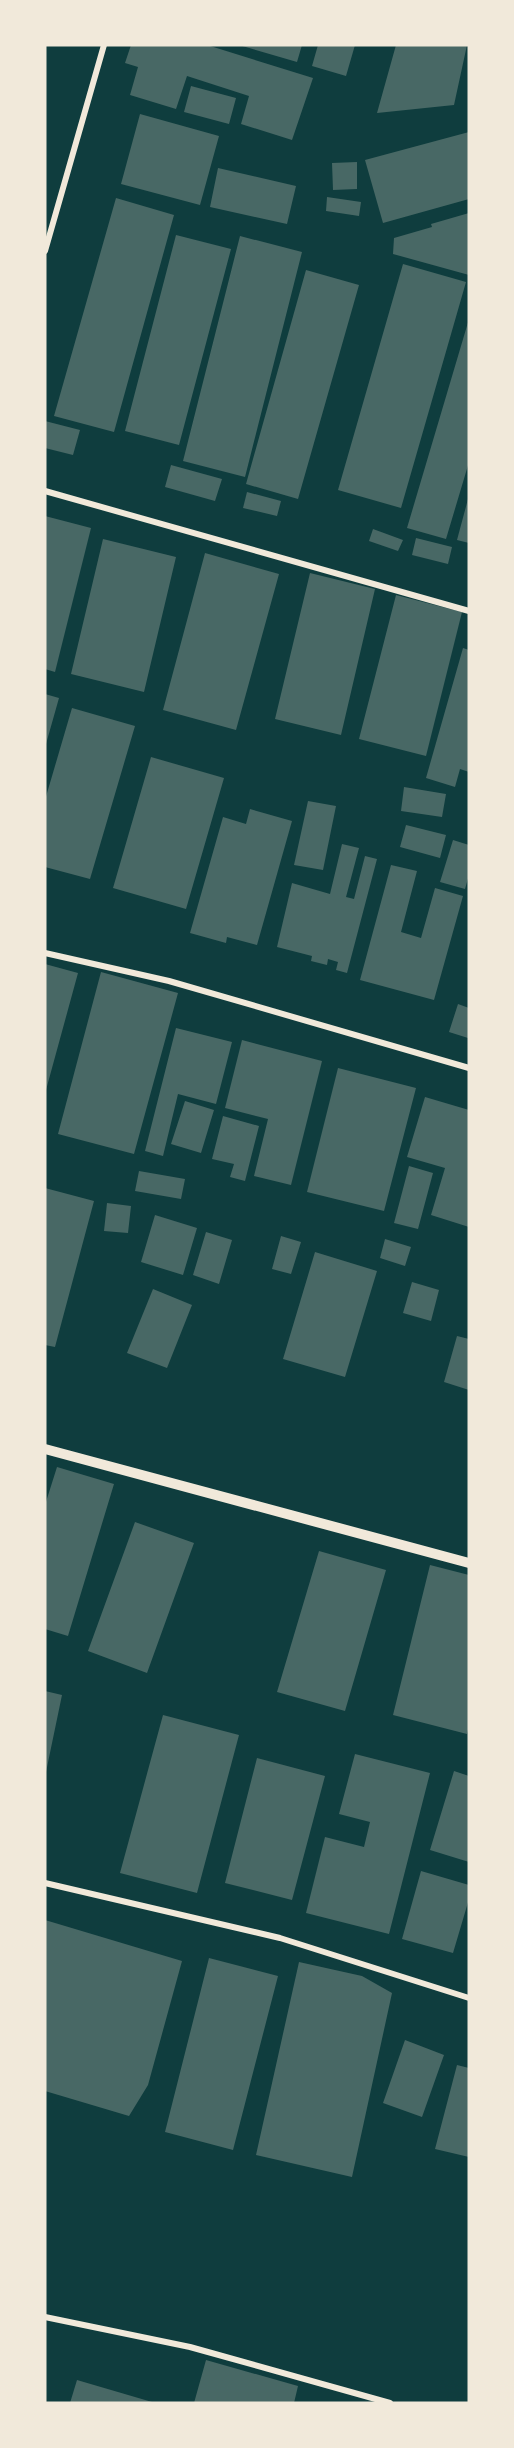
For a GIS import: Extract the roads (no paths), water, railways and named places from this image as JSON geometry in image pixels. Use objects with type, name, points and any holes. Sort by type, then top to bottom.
[{"type":"street","points":[[45,251],[104,45]]},
{"type":"street","points":[[45,491],[469,611]]},
{"type":"street","points":[[45,952],[169,981],[469,1068]]},
{"type":"street","points":[[45,1449],[469,1563]]},
{"type":"street","points":[[45,1883],[279,1938],[469,1998]]},
{"type":"street","points":[[45,2317],[190,2347],[390,2403]]}]
